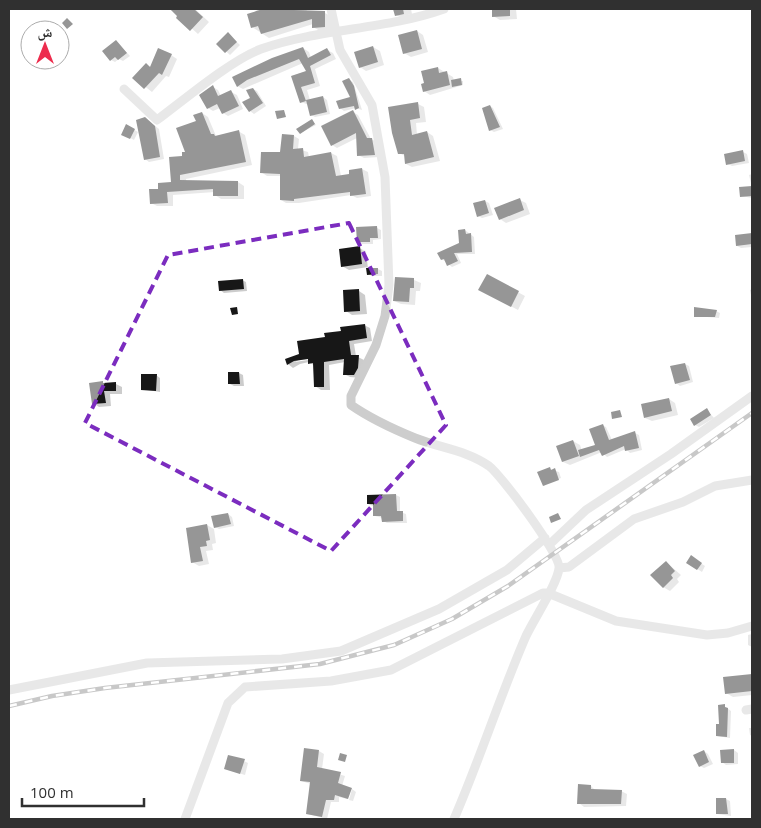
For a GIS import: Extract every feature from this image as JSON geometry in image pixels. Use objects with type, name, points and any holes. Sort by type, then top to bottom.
[{"type":"street","points":[[331,9],[340,50],[372,105],[385,177],[389,285],[385,316],[376,345],[351,396],[351,405],[365,415],[416,439],[457,450],[491,467],[504,480],[548,542],[559,561],[559,568],[526,636],[454,819]]},
{"type":"street","points":[[124,89],[157,120],[235,63],[259,49],[335,32],[395,23],[444,9]]},
{"type":"street","points":[[9,690],[147,663],[282,659],[341,651],[439,609],[507,570],[548,542],[601,500],[671,454],[752,396]]},
{"type":"street","points":[[559,568],[569,567],[634,518],[683,502],[715,486],[752,480]]},
{"type":"street","points":[[185,819],[228,704],[245,687],[331,681],[391,670],[543,592],[548,592],[616,621],[707,635],[728,633],[752,626]]},
{"type":"highlighted area","points":[[349,223],[446,425],[331,551],[85,423],[168,255]]},
{"type":"building","points":[[170,9],[194,9],[203,17],[190,31],[176,18],[177,16]]},
{"type":"building","points":[[263,9],[325,11],[325,27],[312,28],[312,19],[261,34],[258,26],[251,28],[247,14]]},
{"type":"building","points":[[393,9],[403,9],[404,14],[395,16]]},
{"type":"building","points":[[492,9],[510,9],[510,16],[492,17]]},
{"type":"building","points":[[417,30],[422,49],[403,54],[398,35]]},
{"type":"building","points":[[228,32],[237,42],[225,53],[216,44]]},
{"type":"building","points":[[116,40],[127,53],[118,60],[115,57],[110,61],[102,51]]},
{"type":"building","points":[[373,46],[378,62],[359,68],[354,52]]},
{"type":"building","points":[[303,47],[308,58],[327,48],[331,55],[310,66],[315,83],[301,87],[306,101],[300,103],[291,76],[306,71],[299,59],[247,80],[237,87],[232,77],[272,58]]},
{"type":"building","points":[[158,48],[172,54],[162,75],[159,73],[144,89],[132,78],[146,63],[150,67]]},
{"type":"building","points":[[438,67],[439,73],[447,71],[450,85],[423,92],[421,84],[424,83],[421,71]]},
{"type":"building","points":[[349,78],[354,86],[359,108],[355,110],[354,106],[339,109],[336,101],[350,97],[342,81]]},
{"type":"building","points":[[461,78],[462,85],[452,87],[451,80]]},
{"type":"building","points":[[213,85],[218,96],[231,90],[239,106],[222,114],[217,104],[207,109],[199,95]]},
{"type":"building","points":[[253,88],[263,103],[249,112],[242,102],[250,98],[246,90]]},
{"type":"building","points":[[323,96],[327,112],[310,116],[306,100]]},
{"type":"building","points":[[418,102],[420,118],[410,120],[412,135],[427,131],[434,157],[405,164],[404,154],[398,154],[388,107]]},
{"type":"building","points":[[490,105],[500,127],[489,131],[482,108]]},
{"type":"building","points":[[284,110],[286,117],[277,119],[275,111]]},
{"type":"building","points":[[353,110],[367,138],[372,138],[375,155],[357,156],[356,133],[331,146],[321,126]]},
{"type":"building","points":[[202,112],[211,134],[215,136],[239,130],[246,162],[180,175],[180,180],[238,181],[238,196],[213,196],[213,189],[167,192],[168,203],[150,204],[149,189],[158,189],[158,183],[171,182],[169,157],[182,156],[182,152],[185,152],[176,128],[196,121],[193,115]]},
{"type":"building","points":[[145,117],[155,126],[160,157],[144,160],[136,120]]},
{"type":"building","points":[[312,119],[315,124],[300,134],[296,129]]},
{"type":"building","points":[[126,124],[135,129],[130,139],[121,135]]},
{"type":"building","points":[[282,134],[294,135],[293,149],[303,148],[304,157],[331,152],[336,176],[349,174],[349,170],[362,168],[366,194],[350,196],[350,192],[294,199],[294,201],[280,200],[280,174],[260,173],[261,152],[280,152]]},
{"type":"building","points":[[743,150],[745,161],[726,165],[724,154]]},
{"type":"building","points":[[752,186],[752,196],[740,197],[739,187]]},
{"type":"building","points":[[520,198],[524,210],[499,220],[494,208]]},
{"type":"building","points":[[485,200],[489,213],[477,217],[473,203]]},
{"type":"building","points":[[377,226],[378,238],[370,238],[370,242],[357,242],[356,227]]},
{"type":"building","points":[[465,229],[466,234],[471,233],[472,252],[454,253],[458,261],[447,266],[444,259],[441,260],[437,253],[459,243],[458,230]]},
{"type":"building","points":[[752,233],[752,244],[736,246],[735,235]]},
{"type":"building","points":[[360,246],[362,264],[341,267],[339,249]]},
{"type":"building","points":[[366,268],[378,268],[378,274],[367,275]]},
{"type":"building","points":[[487,274],[519,291],[511,307],[478,290]]},
{"type":"building","points":[[395,277],[414,278],[414,288],[410,288],[409,302],[393,301]]},
{"type":"building","points":[[243,279],[244,289],[219,291],[218,281]]},
{"type":"building","points":[[359,289],[360,311],[344,312],[343,290]]},
{"type":"building","points":[[237,307],[238,314],[232,315],[230,308]]},
{"type":"building","points":[[694,307],[717,310],[715,317],[694,317]]},
{"type":"building","points":[[365,324],[367,338],[349,341],[351,355],[359,355],[358,368],[354,375],[343,375],[344,359],[324,362],[324,387],[314,387],[313,363],[308,364],[308,359],[294,361],[287,365],[285,359],[299,354],[297,341],[325,337],[324,333],[341,331],[340,327]]},
{"type":"building","points":[[685,363],[690,380],[675,384],[670,366]]},
{"type":"building","points":[[228,372],[239,372],[240,384],[228,384]]},
{"type":"building","points":[[141,374],[157,374],[156,391],[141,390]]},
{"type":"building","points":[[103,381],[103,383],[116,382],[116,391],[104,391],[106,403],[92,404],[89,383]]},
{"type":"building","points":[[669,398],[672,411],[644,418],[641,404]]},
{"type":"building","points":[[707,408],[711,415],[694,426],[690,419]]},
{"type":"building","points":[[620,410],[622,417],[612,419],[611,412]]},
{"type":"building","points":[[603,424],[609,440],[635,431],[639,448],[625,451],[624,446],[602,456],[599,450],[580,457],[578,450],[595,445],[589,429]]},
{"type":"building","points":[[573,440],[579,456],[562,462],[556,446]]},
{"type":"building","points":[[550,467],[551,470],[555,468],[559,480],[543,486],[537,472]]},
{"type":"building","points":[[396,494],[397,511],[403,511],[403,521],[382,522],[381,516],[373,516],[373,504],[367,504],[367,495]]},
{"type":"building","points":[[228,513],[231,524],[214,528],[211,516]]},
{"type":"building","points":[[558,513],[561,519],[551,523],[549,517]]},
{"type":"building","points":[[207,524],[210,540],[206,541],[207,546],[200,547],[203,561],[191,563],[186,528]]},
{"type":"building","points":[[691,555],[702,563],[697,570],[686,563]]},
{"type":"building","points":[[666,561],[675,571],[671,575],[673,578],[663,588],[650,575]]},
{"type":"building","points":[[752,674],[752,691],[725,694],[723,677]]},
{"type":"building","points":[[725,704],[725,707],[728,708],[727,737],[716,736],[716,724],[719,724],[718,705]]},
{"type":"building","points":[[304,748],[319,750],[317,767],[341,772],[338,783],[352,788],[348,799],[335,795],[334,800],[326,800],[322,817],[306,814],[310,782],[300,781]]},
{"type":"building","points":[[734,749],[734,763],[721,763],[720,750]]},
{"type":"building","points":[[704,750],[709,762],[699,767],[693,755]]},
{"type":"building","points":[[340,753],[347,755],[345,762],[338,760]]},
{"type":"building","points":[[228,755],[245,759],[240,774],[224,769]]},
{"type":"building","points":[[578,784],[591,785],[591,789],[622,790],[621,804],[577,804]]},
{"type":"building","points":[[716,798],[726,798],[728,814],[716,814]]},
{"type":"railway","points":[[9,706],[52,696],[105,688],[320,664],[394,645],[452,619],[508,586],[752,413]]}]
